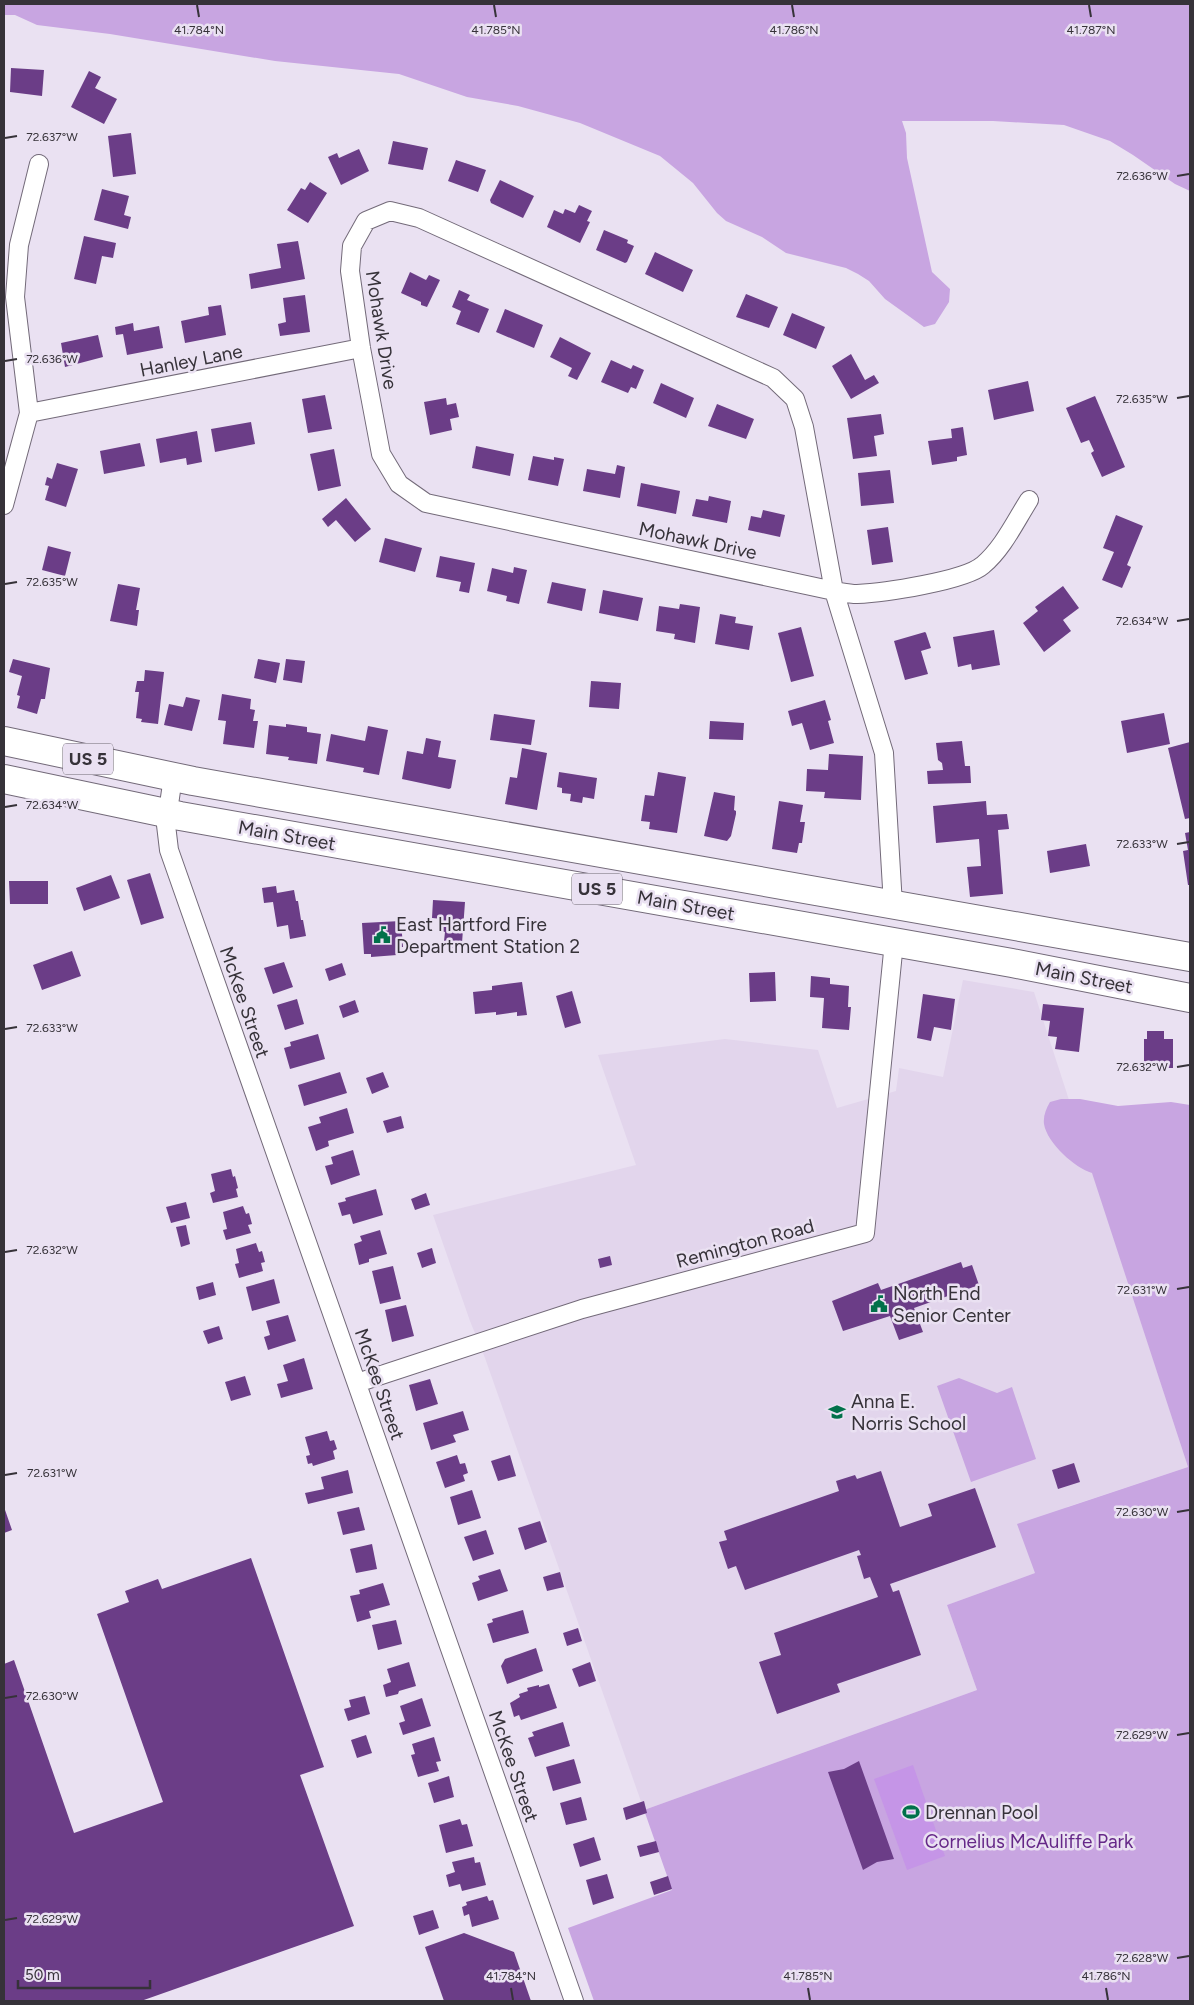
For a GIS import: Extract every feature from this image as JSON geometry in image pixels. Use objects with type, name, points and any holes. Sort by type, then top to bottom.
[{"type":"highway","name":"Main Street","points":[[4,740],[173,777],[1185,956]]},
{"type":"highway","name":"Main Street","points":[[4,779],[167,813],[1041,968],[1190,998]]},
{"type":"highway","points":[[374,850],[380,814]]},
{"type":"street","points":[[4,505],[28,413],[15,297],[19,245],[39,164]]},
{"type":"street","name":"Mohawk Drive","points":[[834,591],[426,503],[399,484],[381,454],[361,348],[350,272],[352,246],[366,221],[390,210],[419,218],[773,378],[795,400],[804,426],[834,591],[884,753],[893,904]]},
{"type":"street","name":"Hanley Lane","points":[[28,413],[361,348]]},
{"type":"street","points":[[834,591],[856,594],[896,589],[953,579],[982,567],[1004,540],[1029,500]]},
{"type":"street","name":"McKee Street","points":[[173,777],[166,828],[169,850],[574,2001]]},
{"type":"street","name":"Remington Road","points":[[357,1383],[582,1309],[866,1233],[894,942]]},
{"type":"shaded area","name":"Anna E. Norris School","points":[[963,980],[1034,992],[1188,1467],[1067,1507],[1035,1573],[947,1605],[977,1690],[644,1810],[433,1215],[636,1165],[598,1055],[725,1039],[818,1050],[837,1108],[896,1091],[899,1068],[943,1077]]},
{"type":"shaded area","points":[[913,1765],[945,1856],[907,1870],[874,1779]]},
{"type":"green space","points":[[4,4],[1190,4],[1190,191],[1175,184],[1110,141],[1064,125],[993,121],[902,121],[906,133],[907,158],[932,272],[950,289],[949,302],[935,324],[924,327],[885,299],[869,281],[858,274],[846,268],[786,253],[762,237],[726,221],[717,213],[693,183],[660,156],[580,123],[518,106],[467,97],[399,74],[275,61],[110,34],[37,25],[15,15],[4,15]]},
{"type":"green space","name":"Cornelius McAuliffe Park","points":[[1061,1099],[1080,1099],[1118,1106],[1171,1102],[1190,1105],[1190,2001],[594,2001],[568,1928],[672,1890],[644,1810],[977,1690],[947,1605],[1035,1573],[1017,1524],[1188,1467],[1092,1173],[1078,1166],[1063,1154],[1050,1139],[1046,1131],[1044,1115],[1047,1107],[1050,1102]]},
{"type":"green space","points":[[959,1378],[997,1393],[1012,1387],[1036,1459],[971,1482],[937,1386]]},
{"type":"building","points":[[11,68],[44,70],[42,96],[10,92]]},
{"type":"building","points":[[89,71],[101,77],[95,88],[117,99],[104,124],[71,107]]},
{"type":"building","points":[[131,133],[136,174],[113,177],[108,136]]},
{"type":"building","points":[[393,141],[428,148],[423,170],[388,164]]},
{"type":"building","points":[[359,149],[369,171],[341,185],[328,157],[337,153],[339,158]]},
{"type":"building","points":[[456,160],[486,170],[478,192],[448,181]]},
{"type":"building","points":[[500,180],[534,196],[523,218],[491,203],[490,200]]},
{"type":"building","points":[[310,182],[327,193],[308,223],[287,210],[301,188],[305,190]]},
{"type":"building","points":[[102,189],[129,196],[124,215],[131,217],[128,229],[94,220]]},
{"type":"building","points":[[579,205],[592,211],[587,221],[590,222],[580,243],[547,227],[554,210],[563,214],[565,209],[575,213]]},
{"type":"building","points":[[604,230],[628,240],[627,243],[634,246],[627,262],[625,263],[596,250]]},
{"type":"building","points":[[84,236],[116,243],[113,258],[102,256],[96,284],[74,279]]},
{"type":"building","points":[[298,241],[305,279],[251,289],[249,274],[281,268],[277,244]]},
{"type":"building","points":[[655,252],[693,270],[683,292],[645,274]]},
{"type":"building","points":[[410,272],[426,280],[429,275],[440,280],[427,307],[421,305],[421,302],[401,293]]},
{"type":"building","points":[[459,290],[470,295],[467,300],[489,309],[479,333],[456,324],[461,311],[452,307]]},
{"type":"building","points":[[746,294],[778,307],[769,328],[736,317]]},
{"type":"building","points":[[305,295],[310,332],[280,336],[278,324],[286,322],[283,298]]},
{"type":"building","points":[[221,305],[226,335],[185,343],[181,321],[209,315],[208,307]]},
{"type":"building","points":[[505,309],[543,325],[534,348],[496,332]]},
{"type":"building","points":[[792,313],[825,327],[816,349],[783,335]]},
{"type":"building","points":[[133,323],[134,331],[159,326],[163,348],[127,355],[123,334],[116,335],[115,327]]},
{"type":"building","points":[[98,335],[103,357],[65,367],[61,343]]},
{"type":"building","points":[[560,337],[591,353],[577,380],[568,376],[572,368],[550,357]]},
{"type":"building","points":[[851,354],[865,380],[874,375],[879,383],[851,399],[832,366]]},
{"type":"building","points":[[611,360],[631,369],[633,365],[644,370],[636,389],[631,387],[628,393],[601,382]]},
{"type":"building","points":[[1028,381],[1034,411],[994,420],[988,390]]},
{"type":"building","points":[[661,383],[694,398],[686,418],[653,403]]},
{"type":"building","points":[[325,395],[332,429],[308,433],[302,399]]},
{"type":"building","points":[[1095,396],[1125,467],[1102,477],[1091,453],[1094,451],[1089,440],[1081,443],[1066,408]]},
{"type":"building","points":[[446,398],[447,405],[456,403],[459,417],[450,419],[452,430],[430,435],[424,402]]},
{"type":"building","points":[[717,404],[754,419],[746,439],[708,426]]},
{"type":"building","points":[[881,414],[884,434],[874,436],[877,456],[853,459],[847,418]]},
{"type":"building","points":[[251,422],[255,444],[215,452],[211,429]]},
{"type":"building","points":[[963,427],[967,455],[957,457],[957,461],[932,465],[928,441],[952,438],[951,429]]},
{"type":"building","points":[[197,431],[202,462],[187,465],[186,458],[160,463],[156,439]]},
{"type":"building","points":[[140,443],[145,466],[104,474],[100,451]]},
{"type":"building","points":[[476,446],[514,454],[510,476],[472,468]]},
{"type":"building","points":[[334,449],[341,486],[318,491],[310,454]]},
{"type":"building","points":[[533,456],[554,460],[554,457],[564,459],[558,486],[528,480]]},
{"type":"building","points":[[57,463],[78,469],[66,507],[45,500],[49,486],[45,485],[47,477],[52,479]]},
{"type":"building","points":[[617,465],[625,467],[620,498],[583,491],[587,469],[615,474]]},
{"type":"building","points":[[890,470],[894,503],[861,506],[858,473]]},
{"type":"building","points":[[641,483],[680,491],[676,514],[637,506]]},
{"type":"building","points":[[709,496],[731,501],[727,523],[692,516],[696,499],[708,501]]},
{"type":"building","points":[[346,498],[371,529],[355,542],[336,520],[328,527],[322,519]]},
{"type":"building","points":[[763,510],[785,515],[780,537],[748,530],[751,516],[761,518]]},
{"type":"building","points":[[1116,515],[1143,526],[1127,565],[1131,567],[1122,588],[1102,580],[1114,552],[1103,548]]},
{"type":"building","points":[[888,527],[893,562],[872,565],[867,530]]},
{"type":"building","points":[[385,538],[422,548],[415,572],[379,562]]},
{"type":"building","points":[[48,546],[71,552],[65,576],[42,570]]},
{"type":"building","points":[[440,556],[475,563],[469,593],[459,591],[461,582],[436,577]]},
{"type":"building","points":[[514,567],[527,570],[519,604],[506,601],[507,596],[487,591],[492,568],[513,573]]},
{"type":"building","points":[[552,582],[586,589],[582,611],[547,603]]},
{"type":"building","points":[[118,584],[140,588],[136,610],[139,610],[137,626],[110,621]]},
{"type":"building","points":[[1063,586],[1079,608],[1063,620],[1071,631],[1044,652],[1023,623],[1038,611],[1035,607]]},
{"type":"building","points":[[603,590],[643,598],[638,621],[599,613]]},
{"type":"building","points":[[680,604],[700,607],[695,643],[674,639],[675,634],[656,631],[659,606],[679,609]]},
{"type":"building","points":[[720,614],[736,617],[735,623],[753,626],[749,650],[715,644]]},
{"type":"building","points":[[801,627],[814,676],[791,682],[778,633]]},
{"type":"building","points":[[994,630],[1000,665],[972,670],[971,664],[958,667],[953,637]]},
{"type":"building","points":[[925,632],[931,648],[921,651],[928,674],[905,680],[894,641]]},
{"type":"building","points":[[13,659],[50,668],[45,699],[41,699],[37,714],[17,708],[20,696],[17,695],[22,676],[9,672]]},
{"type":"building","points":[[258,659],[280,663],[276,683],[254,678]]},
{"type":"building","points":[[286,659],[305,661],[302,683],[283,680]]},
{"type":"building","points":[[145,670],[164,672],[158,724],[141,722],[142,719],[136,718],[139,692],[135,692],[137,681],[144,681]]},
{"type":"building","points":[[591,681],[621,683],[619,709],[589,707]]},
{"type":"building","points":[[222,694],[251,699],[250,709],[255,710],[253,721],[258,721],[254,748],[223,744],[226,721],[218,720]]},
{"type":"building","points":[[186,697],[200,700],[192,731],[164,725],[169,704],[183,707]]},
{"type":"building","points":[[825,700],[831,720],[828,721],[834,743],[810,750],[802,723],[792,726],[788,711]]},
{"type":"building","points":[[1164,713],[1170,744],[1127,753],[1121,721]]},
{"type":"building","points":[[494,714],[535,720],[531,745],[490,740]]},
{"type":"building","points":[[710,721],[744,723],[743,740],[709,739]]},
{"type":"building","points":[[286,724],[307,727],[307,732],[321,734],[317,764],[288,760],[289,757],[266,754],[269,725],[286,727]]},
{"type":"building","points":[[368,726],[388,730],[379,775],[363,772],[364,768],[326,761],[331,734],[365,741]]},
{"type":"building","points":[[426,738],[441,741],[438,757],[456,760],[451,788],[449,789],[402,779],[407,751],[423,754]]},
{"type":"building","points":[[962,741],[965,766],[970,766],[971,783],[928,784],[927,771],[943,770],[942,763],[938,760],[936,743]]},
{"type":"building","points":[[1190,742],[1190,818],[1185,819],[1168,748]]},
{"type":"building","points":[[522,748],[547,753],[537,810],[505,804],[510,777],[517,778]]},
{"type":"building","points":[[829,754],[863,756],[861,800],[824,798],[825,792],[806,791],[807,769],[828,770]]},
{"type":"building","points":[[559,772],[597,778],[594,799],[583,797],[582,803],[570,801],[571,794],[562,793],[562,788],[557,787]]},
{"type":"building","points":[[658,772],[686,777],[677,833],[649,829],[650,822],[641,821],[645,795],[654,796]]},
{"type":"building","points":[[714,792],[735,796],[734,810],[736,814],[731,836],[727,841],[704,836]]},
{"type":"building","points":[[779,801],[803,805],[800,822],[805,822],[802,843],[799,843],[797,853],[772,849]]},
{"type":"building","points":[[986,801],[987,815],[1007,814],[1009,829],[998,830],[1003,894],[970,897],[967,867],[981,866],[979,839],[936,843],[933,806]]},
{"type":"building","points":[[1190,832],[1190,885],[1188,885],[1183,851],[1188,850],[1185,833]]},
{"type":"building","points":[[1086,844],[1090,866],[1050,873],[1047,851]]},
{"type":"building","points":[[150,873],[164,918],[141,925],[127,880]]},
{"type":"building","points":[[111,875],[120,898],[84,911],[76,888]]},
{"type":"building","points":[[9,881],[48,881],[48,904],[10,904]]},
{"type":"building","points":[[276,886],[277,893],[294,890],[306,936],[290,939],[288,925],[277,927],[273,902],[264,903],[262,888]]},
{"type":"building","points":[[433,900],[465,902],[462,943],[459,943],[458,949],[447,948],[447,941],[444,941],[445,932],[442,931],[443,919],[432,918]]},
{"type":"building","name":"East Hartford Fire Department Station 2","points":[[401,921],[403,947],[396,947],[397,955],[371,957],[371,954],[364,954],[362,923]]},
{"type":"building","points":[[72,951],[81,976],[42,990],[33,965]]},
{"type":"building","points":[[284,962],[293,987],[273,994],[264,968]]},
{"type":"building","points":[[342,963],[346,975],[329,981],[325,969]]},
{"type":"building","points":[[775,972],[776,1001],[750,1002],[749,973]]},
{"type":"building","points":[[811,976],[830,978],[830,984],[849,986],[848,1007],[851,1007],[849,1030],[822,1028],[824,998],[810,997]]},
{"type":"building","points":[[522,982],[527,1015],[517,1016],[517,1012],[496,1015],[496,1012],[475,1014],[473,992],[492,990],[492,986]]},
{"type":"building","points":[[572,991],[581,1023],[565,1028],[556,996]]},
{"type":"building","points":[[923,994],[955,999],[951,1030],[934,1027],[931,1041],[917,1038]]},
{"type":"building","points":[[297,999],[304,1024],[285,1030],[277,1005]]},
{"type":"building","points":[[355,1000],[359,1012],[343,1018],[339,1006]]},
{"type":"building","points":[[1043,1004],[1084,1008],[1079,1052],[1055,1049],[1057,1037],[1048,1036],[1050,1021],[1041,1020]]},
{"type":"building","points":[[1147,1031],[1164,1031],[1164,1039],[1173,1039],[1173,1068],[1160,1068],[1160,1062],[1144,1063],[1144,1039],[1147,1039]]},
{"type":"building","points":[[318,1034],[325,1059],[290,1069],[284,1048],[291,1046],[290,1042]]},
{"type":"building","points":[[340,1072],[347,1093],[304,1106],[298,1085]]},
{"type":"building","points":[[383,1072],[389,1087],[372,1094],[366,1078]]},
{"type":"building","points":[[347,1108],[354,1133],[328,1141],[329,1146],[316,1151],[308,1127],[321,1123],[319,1117]]},
{"type":"building","points":[[401,1116],[404,1128],[387,1133],[383,1121]]},
{"type":"building","points":[[353,1150],[360,1175],[331,1185],[325,1166],[333,1164],[331,1157]]},
{"type":"building","points":[[231,1169],[238,1188],[236,1189],[238,1197],[213,1203],[210,1193],[215,1191],[211,1174]]},
{"type":"building","points":[[376,1189],[383,1215],[353,1224],[350,1214],[342,1216],[338,1203],[346,1201],[345,1198]]},
{"type":"building","points":[[426,1193],[430,1205],[415,1210],[411,1199]]},
{"type":"building","points":[[186,1202],[190,1218],[171,1223],[166,1207]]},
{"type":"building","points":[[243,1206],[246,1214],[249,1213],[252,1224],[248,1225],[251,1233],[226,1240],[223,1230],[227,1229],[223,1212]]},
{"type":"building","points":[[186,1225],[190,1244],[181,1247],[176,1227]]},
{"type":"building","points":[[380,1230],[387,1254],[369,1259],[369,1262],[359,1265],[354,1244],[362,1241],[360,1236]]},
{"type":"building","points":[[256,1243],[259,1252],[262,1251],[265,1262],[261,1263],[263,1271],[239,1278],[235,1264],[239,1263],[236,1249]]},
{"type":"building","points":[[432,1248],[436,1263],[422,1268],[417,1253]]},
{"type":"building","points":[[610,1256],[612,1265],[600,1268],[598,1259]]},
{"type":"building","name":"North End Senior Center","points":[[961,1262],[963,1268],[972,1265],[979,1285],[914,1308],[923,1332],[899,1340],[890,1316],[843,1331],[832,1301],[878,1283],[881,1290]]},
{"type":"building","points":[[393,1266],[401,1299],[380,1304],[372,1271]]},
{"type":"building","points":[[274,1279],[280,1303],[252,1311],[246,1287]]},
{"type":"building","points":[[213,1282],[216,1295],[199,1300],[196,1287]]},
{"type":"building","points":[[406,1305],[414,1336],[392,1342],[385,1310]]},
{"type":"building","points":[[288,1315],[296,1341],[268,1350],[264,1337],[270,1335],[266,1321]]},
{"type":"building","points":[[219,1326],[223,1339],[208,1344],[203,1331]]},
{"type":"building","points":[[304,1358],[313,1389],[281,1398],[277,1384],[288,1381],[283,1365]]},
{"type":"building","points":[[245,1376],[251,1395],[231,1401],[225,1382]]},
{"type":"building","points":[[430,1379],[438,1404],[416,1411],[409,1385]]},
{"type":"building","points":[[463,1411],[469,1430],[453,1435],[456,1442],[431,1450],[423,1423]]},
{"type":"building","points":[[327,1431],[330,1441],[334,1440],[337,1449],[333,1451],[335,1459],[313,1466],[312,1463],[308,1464],[306,1456],[310,1455],[305,1437]]},
{"type":"building","points":[[457,1455],[460,1464],[465,1463],[468,1473],[463,1475],[465,1481],[445,1488],[436,1462]]},
{"type":"building","points":[[510,1455],[516,1476],[498,1481],[491,1461]]},
{"type":"building","points":[[1074,1463],[1080,1482],[1058,1489],[1052,1470]]},
{"type":"building","points":[[348,1470],[353,1493],[308,1504],[305,1493],[324,1489],[321,1477]]},
{"type":"building","points":[[881,1471],[900,1527],[932,1516],[928,1504],[975,1488],[996,1547],[890,1584],[893,1592],[899,1590],[921,1655],[837,1684],[840,1692],[777,1714],[759,1662],[781,1655],[774,1633],[878,1597],[870,1577],[864,1579],[857,1556],[861,1555],[859,1550],[745,1590],[736,1566],[728,1569],[719,1542],[727,1540],[724,1531],[839,1491],[836,1481],[855,1475],[857,1479]]},
{"type":"building","points":[[472,1490],[481,1518],[458,1525],[450,1497]]},
{"type":"building","points":[[4,1507],[12,1530],[4,1533]]},
{"type":"building","points":[[359,1507],[365,1530],[343,1535],[337,1512]]},
{"type":"building","points":[[540,1521],[547,1542],[525,1550],[518,1528]]},
{"type":"building","points":[[486,1530],[494,1554],[473,1561],[464,1537]]},
{"type":"building","points":[[372,1544],[377,1569],[356,1573],[350,1549]]},
{"type":"building","points":[[251,1558],[324,1767],[300,1775],[354,1926],[141,2001],[4,2001],[4,1664],[14,1660],[74,1833],[163,1802],[97,1614],[129,1602],[125,1591],[158,1579],[162,1589]]},
{"type":"building","points":[[500,1569],[508,1591],[478,1601],[472,1583],[480,1580],[478,1576]]},
{"type":"building","points":[[560,1572],[564,1587],[547,1591],[543,1577]]},
{"type":"building","points":[[383,1583],[390,1605],[369,1611],[371,1618],[357,1622],[350,1596],[360,1594],[359,1590]]},
{"type":"building","points":[[523,1610],[529,1633],[493,1643],[487,1624],[493,1622],[492,1619]]},
{"type":"building","points":[[396,1620],[402,1644],[378,1650],[372,1625]]},
{"type":"building","points":[[578,1628],[582,1641],[567,1646],[563,1633]]},
{"type":"building","points":[[536,1648],[543,1671],[507,1684],[501,1666],[505,1659]]},
{"type":"building","points":[[409,1662],[416,1686],[386,1697],[383,1685],[391,1682],[387,1669]]},
{"type":"building","points":[[590,1662],[596,1681],[579,1687],[572,1669]]},
{"type":"building","points":[[549,1684],[557,1708],[521,1720],[519,1715],[514,1717],[510,1703],[520,1697],[519,1694],[528,1691],[527,1688]]},
{"type":"building","points":[[365,1696],[370,1714],[348,1721],[344,1709],[351,1707],[349,1700]]},
{"type":"building","points":[[422,1698],[431,1726],[403,1735],[399,1723],[405,1721],[400,1706]]},
{"type":"building","points":[[563,1722],[570,1746],[535,1757],[528,1738],[534,1736],[532,1732]]},
{"type":"building","points":[[366,1735],[372,1753],[357,1758],[351,1740]]},
{"type":"building","points":[[434,1737],[441,1761],[436,1762],[439,1771],[418,1777],[411,1755],[415,1754],[412,1744]]},
{"type":"building","points":[[574,1759],[581,1783],[553,1791],[546,1767]]},
{"type":"building","points":[[859,1761],[894,1859],[877,1862],[863,1870],[828,1772],[844,1769]]},
{"type":"building","points":[[449,1776],[454,1797],[434,1803],[428,1783]]},
{"type":"building","points":[[581,1797],[587,1820],[566,1825],[560,1803]]},
{"type":"building","points":[[644,1801],[647,1813],[626,1820],[623,1808]]},
{"type":"building","points":[[460,1819],[462,1825],[467,1824],[473,1846],[446,1853],[439,1825]]},
{"type":"building","points":[[594,1837],[601,1860],[580,1867],[573,1844]]},
{"type":"building","points":[[656,1841],[659,1852],[640,1857],[637,1846]]},
{"type":"building","points":[[474,1857],[475,1863],[480,1862],[486,1885],[462,1891],[460,1884],[449,1887],[446,1875],[455,1872],[452,1862]]},
{"type":"building","points":[[607,1874],[614,1898],[593,1905],[586,1880]]},
{"type":"building","points":[[668,1876],[672,1889],[654,1895],[650,1882]]},
{"type":"building","points":[[487,1896],[489,1901],[493,1900],[499,1919],[472,1927],[469,1914],[464,1916],[462,1907],[467,1905],[466,1902]]},
{"type":"building","points":[[433,1910],[439,1928],[419,1935],[413,1916]]},
{"type":"building","points":[[464,1933],[514,1952],[531,2001],[444,2001],[425,1947]]},
{"type":"place","name":"East Hartford Fire Department Station 2","points":[[382,935]]},
{"type":"place","name":"North End Senior Center","points":[[879,1304]]},
{"type":"place","name":"Anna E. Norris School","points":[[837,1412]]},
{"type":"place","name":"Drennan Pool","points":[[911,1812]]}]
